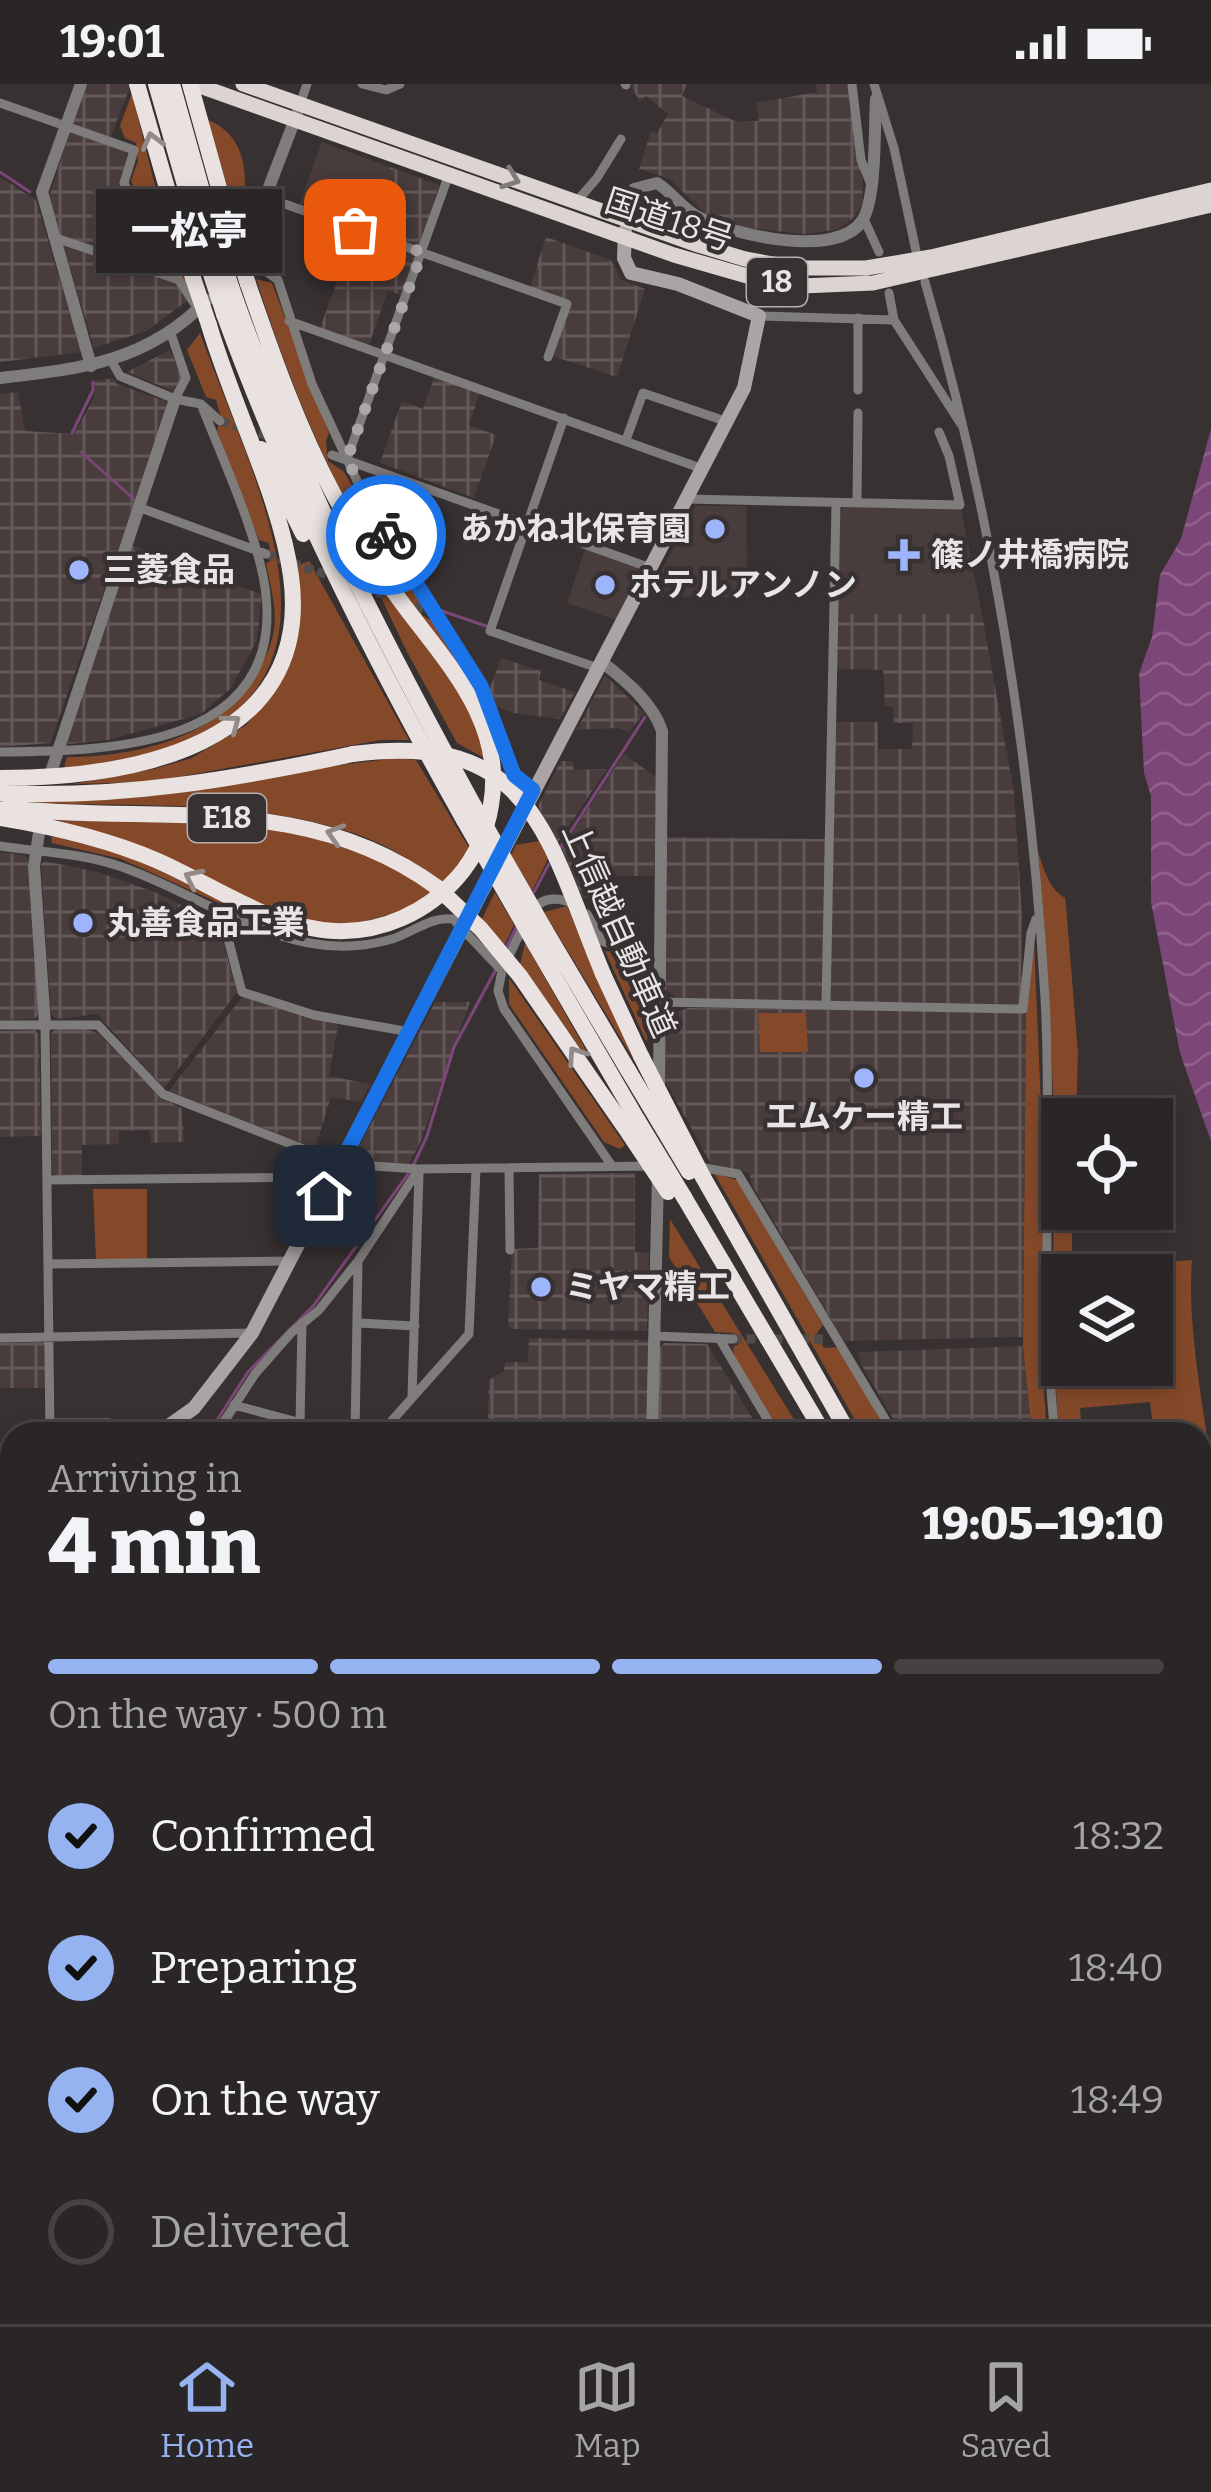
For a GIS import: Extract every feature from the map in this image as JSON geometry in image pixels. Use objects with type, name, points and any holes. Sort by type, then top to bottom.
[{"type":"highway","name":"国道18号","points":[[243,84],[297,112],[541,208],[754,278],[801,286],[873,283],[1211,190]]},
{"type":"highway","name":"国道18号","points":[[172,87],[369,128],[745,259],[795,268],[927,265],[1211,205]]},
{"type":"highway","points":[[172,87],[231,231],[337,526],[469,813]]},
{"type":"highway","points":[[0,778],[102,772],[182,753],[242,718],[256,703],[280,664],[292,621],[287,556],[217,312],[213,255],[172,87]]},
{"type":"highway","points":[[172,87],[186,279],[217,312],[274,401],[451,781]]},
{"type":"highway","points":[[217,312],[284,496],[451,781]]},
{"type":"highway","points":[[0,818],[94,837],[164,864],[270,915],[334,931],[371,928],[408,916],[440,896],[465,869],[482,837],[492,802],[494,768],[487,732],[460,680],[352,527],[284,386]]},
{"type":"highway","name":"上信越自動車道","points":[[0,793],[175,787],[403,749],[436,751],[476,764],[512,789],[555,850],[634,1063],[690,1190],[816,1422]]},
{"type":"highway","name":"上信越自動車道","points":[[451,781],[540,937],[634,1128]]},
{"type":"highway","name":"上信越自動車道","points":[[0,808],[209,816],[314,828],[367,844],[438,887],[482,929],[504,970],[690,1190],[840,1422]]},
{"type":"highway","name":"上信越自動車道","points":[[540,937],[634,1063]]},
{"type":"main road","points":[[175,1422],[194,1408],[252,1333],[728,422],[751,364],[758,316],[678,284],[631,273],[624,258],[625,218]]},
{"type":"street","points":[[81,84],[42,192],[92,366]]},
{"type":"street","points":[[0,379],[112,362],[217,312],[245,256],[307,84]]},
{"type":"street","points":[[362,84],[386,91],[400,84]]},
{"type":"street","points":[[852,84],[861,160],[870,182]]},
{"type":"street","points":[[625,218],[634,189],[650,183],[665,188],[700,218],[739,232],[772,238],[830,238],[854,229],[863,219],[870,182],[874,84]]},
{"type":"street","points":[[876,100],[927,265],[963,412],[1012,695],[1038,914],[1048,1129],[1047,1338],[1053,1422]]},
{"type":"street","points":[[0,103],[134,150],[124,183],[152,239],[186,279]]},
{"type":"street","points":[[576,202],[598,178],[621,139]]},
{"type":"street","points":[[347,459],[451,174]]},
{"type":"street","points":[[266,197],[567,304],[548,357]]},
{"type":"street","points":[[863,219],[879,252]]},
{"type":"street","points":[[53,237],[186,279]]},
{"type":"street","points":[[245,256],[278,280],[312,384],[364,496],[493,710],[514,775],[533,790]]},
{"type":"street","points":[[889,293],[894,320],[964,428]]},
{"type":"street","points":[[758,316],[894,320]]},
{"type":"street","points":[[858,318],[858,390]]},
{"type":"street","points":[[289,321],[703,469]]},
{"type":"street","points":[[52,769],[186,378],[170,332]]},
{"type":"street","points":[[112,362],[120,376],[175,399],[201,404],[220,421]]},
{"type":"street","points":[[626,440],[643,393],[728,422]]},
{"type":"street","points":[[0,752],[154,741],[225,706],[253,672],[266,640],[266,591],[201,404]]},
{"type":"street","points":[[857,503],[858,413]]},
{"type":"street","points":[[564,418],[490,631],[600,665],[658,717],[662,731],[660,1166],[652,1422]]},
{"type":"street","points":[[687,499],[960,505],[939,432]]},
{"type":"street","points":[[332,454],[651,568]]},
{"type":"street","points":[[826,1005],[836,503]]},
{"type":"street","points":[[138,507],[266,554]]},
{"type":"street","points":[[39,833],[50,1422]]},
{"type":"street","points":[[0,846],[118,866],[286,937],[345,947],[391,940],[445,917],[464,927],[504,970]]},
{"type":"street","points":[[612,1166],[504,1009],[498,991],[536,905],[553,898],[584,909],[602,941],[635,953],[658,1002]]},
{"type":"street","points":[[220,912],[242,992],[314,1015],[410,1032]]},
{"type":"street","points":[[658,1002],[1023,1009],[1031,933],[1038,914]]},
{"type":"street","points":[[0,1025],[98,1025],[164,1094],[342,1164],[415,1169],[705,1167],[738,1174],[887,1422]]},
{"type":"street","points":[[300,1177],[310,1152]]},
{"type":"street","points":[[509,1168],[510,1250]]},
{"type":"street","points":[[224,1422],[255,1375],[319,1310],[358,1261],[415,1169]]},
{"type":"street","points":[[412,1397],[415,1169]]},
{"type":"street","points":[[390,1422],[469,1334],[476,1169]]},
{"type":"street","points":[[46,1180],[325,1177]]},
{"type":"street","points":[[48,1264],[290,1261]]},
{"type":"street","points":[[355,1422],[358,1261]]},
{"type":"street","points":[[358,1323],[415,1326]]},
{"type":"street","points":[[300,1422],[302,1324]]},
{"type":"street","points":[[0,1339],[252,1333]]},
{"type":"street","points":[[654,1336],[733,1339]]},
{"type":"street","points":[[719,1338],[769,1422]]},
{"type":"street","points":[[824,1339],[839,1342]]},
{"type":"street","points":[[234,1405],[293,1422]]},
{"type":"shaded area","points":[[88,84],[130,87],[110,138],[71,124]]},
{"type":"shaded area","points":[[630,84],[687,84],[682,96],[737,122],[759,121],[757,103],[817,92],[816,84],[848,84],[863,204],[839,229],[805,234],[748,228],[704,213],[670,179],[639,169],[651,131],[657,133],[668,114],[646,96],[640,102]]},
{"type":"shaded area","points":[[132,93],[188,287],[152,232],[131,181],[138,161],[136,143],[125,138],[120,126]]},
{"type":"shaded area","points":[[208,120],[222,127],[239,149],[245,177],[237,221]]},
{"type":"shaded area","points":[[70,132],[127,152],[121,181],[129,212],[188,300],[146,331],[94,348],[49,197]]},
{"type":"shaded area","points":[[322,142],[390,167],[367,231],[298,207]]},
{"type":"shaded area","points":[[390,167],[439,185],[419,247],[367,231]]},
{"type":"shaded area","points":[[0,177],[36,200],[81,352],[0,362]]},
{"type":"shaded area","points":[[546,237],[611,260],[622,280],[645,289],[617,377],[552,356],[570,302],[530,287]]},
{"type":"shaded area","points":[[378,241],[417,253],[402,295],[388,291],[368,347],[320,328],[340,273],[364,281]]},
{"type":"shaded area","points":[[256,279],[272,283],[329,433],[328,461],[344,472],[419,596],[422,615],[436,623],[472,683],[395,581],[340,489],[300,401]]},
{"type":"shaded area","points":[[200,333],[269,524],[280,586],[277,643],[254,692],[206,733],[128,761],[64,768],[67,757],[99,756],[162,743],[218,716],[259,670],[272,639],[274,611],[266,564],[271,560],[269,543],[259,540],[217,431],[221,417],[216,400],[206,397],[187,350]]},
{"type":"shaded area","points":[[170,350],[182,377],[175,392],[127,372]]},
{"type":"shaded area","points":[[435,375],[480,392],[469,425],[496,435],[474,498],[380,463],[402,401],[423,409]]},
{"type":"shaded area","points":[[113,378],[117,384],[165,401],[168,409],[50,743],[0,747],[0,394],[18,392],[25,431],[74,434],[94,398],[95,381]]},
{"type":"shaded area","name":"あかね北保育園","points":[[695,506],[746,506],[748,598],[648,596]]},
{"type":"shaded area","name":"篠ノ井橋病院","points":[[845,506],[961,509],[982,614],[837,614],[839,514]]},
{"type":"shaded area","points":[[131,545],[227,577],[227,583],[262,594],[257,640],[231,688],[201,714],[108,740],[69,744],[64,740]]},
{"type":"shaded area","points":[[358,549],[451,678],[479,733],[486,759],[457,743]]},
{"type":"shaded area","name":"ホテルアンノン","points":[[585,549],[642,569],[619,621],[567,603]]},
{"type":"shaded area","points":[[309,561],[409,740],[381,740],[151,782],[73,784],[192,758],[246,725],[277,683],[293,568]]},
{"type":"shaded area","points":[[837,614],[982,614],[1014,793],[1022,917],[1021,1004],[678,999],[664,988],[667,837],[831,839],[834,722],[878,722],[878,749],[912,749],[913,723],[894,723],[893,707],[885,706],[883,670],[836,669]]},
{"type":"shaded area","points":[[501,658],[541,671],[539,680],[575,692],[560,719],[495,706],[489,691]]},
{"type":"shaded area","points":[[605,675],[644,713],[629,732],[577,730]]},
{"type":"shaded area","points":[[624,754],[657,778],[654,876],[600,876],[590,899],[582,897],[562,848]]},
{"type":"shaded area","points":[[397,758],[416,760],[469,848],[446,884],[368,838],[278,815],[196,807],[32,803]]},
{"type":"shaded area","points":[[561,761],[573,761],[574,770],[607,769],[558,842],[538,806]]},
{"type":"shaded area","points":[[53,820],[201,824],[302,836],[394,868],[433,895],[409,909],[351,925],[317,923]]},
{"type":"shaded area","points":[[63,836],[136,858],[234,906],[121,859],[52,843],[51,837]]},
{"type":"shaded area","points":[[539,841],[548,859],[532,891],[511,855],[516,845]]},
{"type":"shaded area","points":[[1038,851],[1047,878],[1065,898],[1078,1053],[1077,1098],[1053,1098]]},
{"type":"shaded area","points":[[0,852],[28,859],[39,1014],[34,1019],[0,1020]]},
{"type":"shaded area","points":[[44,861],[98,872],[157,893],[218,924],[237,992],[164,1088],[97,1014],[57,1019],[51,1015]]},
{"type":"shaded area","points":[[495,892],[514,925],[504,946],[481,921]]},
{"type":"shaded area","points":[[567,906],[635,1062],[544,912]]},
{"type":"shaded area","points":[[1034,940],[1043,1230],[1041,1386],[1046,1422],[1031,1422],[1023,1346],[1026,1012]]},
{"type":"shaded area","points":[[525,943],[586,1050],[583,1052],[520,965]]},
{"type":"shaded area","points":[[605,951],[626,954],[639,970],[646,995],[647,1043]]},
{"type":"shaded area","points":[[509,978],[625,1145],[620,1149],[604,1142],[509,1004]]},
{"type":"shaded area","points":[[242,997],[338,1025],[329,1076],[370,1084],[361,1102],[331,1097],[315,1148],[169,1091]]},
{"type":"shaded area","points":[[435,1002],[470,1002],[420,1143],[409,1163],[361,1158],[357,1151]]},
{"type":"shaded area","points":[[688,1008],[1026,1011],[1023,1337],[844,1341],[751,1183],[750,1173],[711,1164],[664,1079],[665,1017]]},
{"type":"shaded area","points":[[758,1013],[806,1013],[808,1052],[760,1052]]},
{"type":"shaded area","points":[[84,1028],[99,1034],[157,1094],[182,1109],[184,1142],[151,1143],[150,1130],[119,1131],[119,1144],[82,1145],[82,1177],[58,1177],[52,1172],[51,1033]]},
{"type":"shaded area","points":[[35,1030],[39,1035],[41,1136],[0,1137],[0,1031]]},
{"type":"shaded area","points":[[635,1173],[635,1252],[649,1253],[647,1331],[512,1329],[508,1325],[512,1249],[538,1248],[539,1174]]},
{"type":"shaded area","points":[[714,1173],[737,1180],[823,1325],[816,1334],[824,1348],[839,1347],[881,1422],[856,1422]]},
{"type":"shaded area","points":[[93,1189],[147,1189],[147,1260],[96,1261]]},
{"type":"shaded area","points":[[670,1219],[796,1422],[774,1422],[734,1356],[733,1347],[739,1344],[733,1333],[715,1332],[669,1257]]},
{"type":"shaded area","points":[[1054,1230],[1072,1230],[1072,1254],[1054,1254]]},
{"type":"shaded area","points":[[1192,1260],[1194,1339],[1205,1422],[1152,1422],[1150,1402],[1080,1408],[1081,1422],[1058,1422],[1056,1386],[1173,1386],[1173,1261]]},
{"type":"shaded area","points":[[529,1338],[649,1340],[647,1422],[487,1422],[489,1380],[504,1371],[505,1362],[528,1362]]},
{"type":"shaded area","points":[[45,1342],[45,1388],[0,1388],[0,1343]]},
{"type":"shaded area","points":[[664,1343],[707,1344],[755,1422],[658,1422],[659,1349]]},
{"type":"shaded area","points":[[1023,1346],[1031,1422],[895,1422],[858,1352]]},
{"type":"water","points":[[1211,429],[1211,1141],[1180,1053],[1151,902],[1151,796],[1144,773],[1139,674],[1152,637],[1160,575],[1181,539]]},
{"type":"waterway","points":[[0,172],[30,192]]},
{"type":"waterway","points":[[72,433],[93,382]]},
{"type":"waterway","points":[[81,452],[135,500]]},
{"type":"waterway","points":[[442,611],[486,626]]},
{"type":"waterway","points":[[558,851],[645,717]]},
{"type":"waterway","points":[[534,892],[549,864]]},
{"type":"waterway","points":[[507,946],[516,928]]},
{"type":"waterway","points":[[413,1166],[454,1047],[495,971]]},
{"type":"waterway","points":[[216,1422],[248,1372],[314,1305],[408,1174]]},
{"type":"tunnel","points":[[220,421],[269,436]]},
{"type":"tunnel","points":[[266,554],[336,578]]},
{"type":"tunnel","points":[[364,588],[427,610]]},
{"type":"tunnel","points":[[733,1339],[824,1339]]},
{"type":"way so far","points":[[355,230],[422,252],[347,459],[386,535]]},
{"type":"place","name":"一松亭","points":[[355,230]]},
{"type":"place","name":"あかね北保育園","points":[[715,529]]},
{"type":"place","name":"篠ノ井橋病院","points":[[904,555]]},
{"type":"place","name":"三菱食品","points":[[79,570]]},
{"type":"place","name":"ホテルアンノン","points":[[605,585]]},
{"type":"place","name":"丸善食品工業","points":[[83,923]]},
{"type":"place","name":"エムケー精工","points":[[864,1078]]},
{"type":"place","name":"ミヤマ精工","points":[[541,1287]]},
{"type":"route","points":[[324,1196],[533,790],[514,775],[481,686],[386,535]]}]
